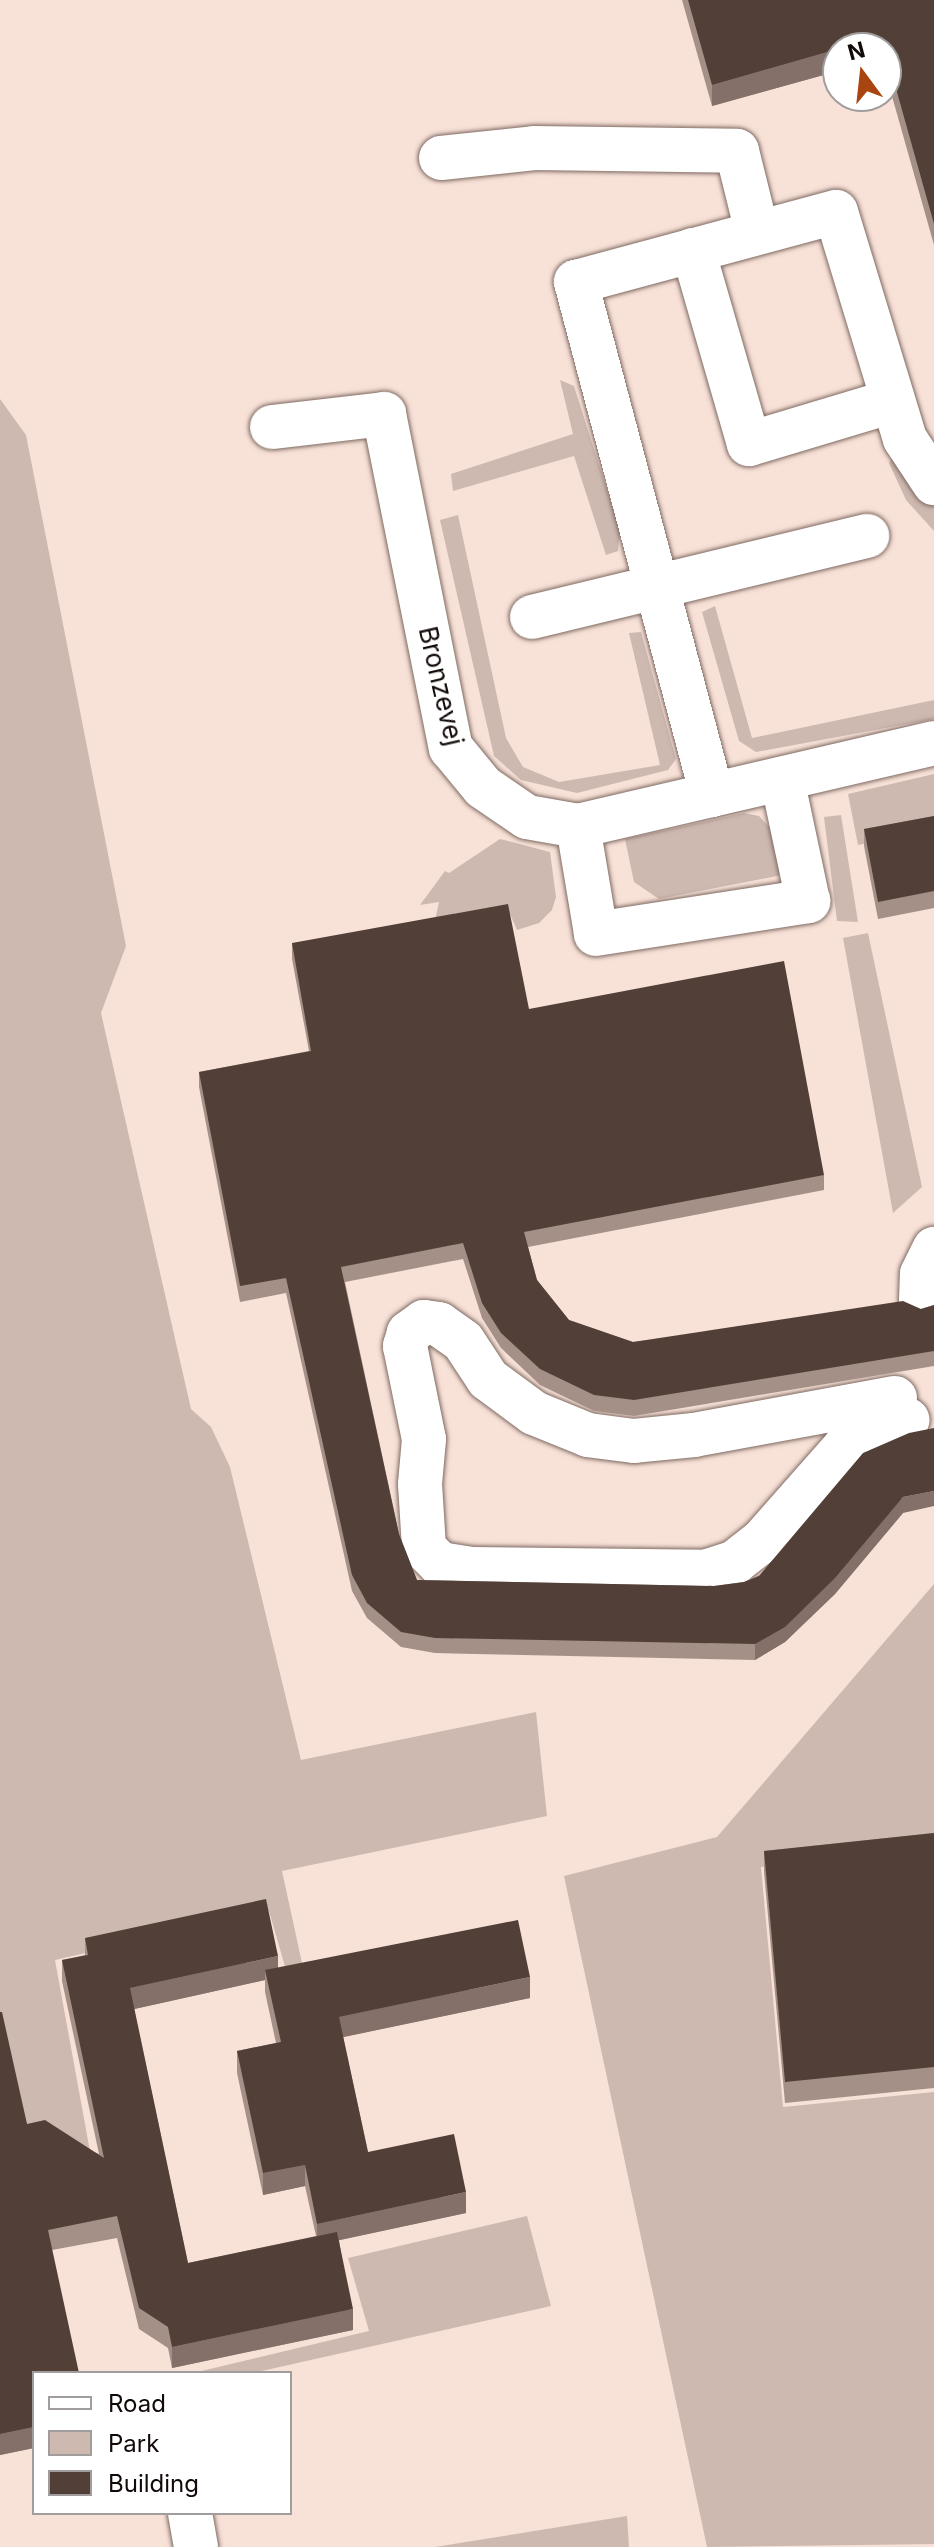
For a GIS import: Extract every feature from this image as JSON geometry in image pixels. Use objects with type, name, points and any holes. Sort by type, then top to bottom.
[{"type":"street","points":[[441,158],[534,148],[737,151],[757,232]]},
{"type":"street","points":[[712,795],[576,282],[836,212],[905,439],[934,483]]},
{"type":"street","points":[[693,250],[749,444],[892,401]]},
{"type":"street","name":"Bronzevej","points":[[272,427],[384,414],[451,748],[483,787],[527,817],[578,826],[934,743]]},
{"type":"street","points":[[532,617],[867,536]]},
{"type":"street","points":[[578,826],[596,934],[808,901],[782,779]]},
{"type":"street","points":[[921,1300],[922,1274],[934,1249]]},
{"type":"street","points":[[424,1322],[439,1324],[463,1341],[488,1379],[534,1413],[588,1435],[634,1441],[906,1406],[877,1439],[844,1448],[762,1541],[735,1562],[705,1572],[472,1569],[440,1564],[424,1548],[420,1498],[424,1439],[405,1346],[409,1333],[424,1322]]},
{"type":"street","points":[[190,2515],[196,2547]]},
{"type":"green space","points":[[560,380],[574,386],[620,531],[618,551],[606,555],[574,456],[453,491],[451,474],[573,434]]},
{"type":"green space","points":[[0,399],[26,435],[126,946],[101,1013],[191,1409],[211,1427],[230,1467],[301,1760],[536,1712],[547,1816],[282,1871],[304,1972],[288,1977],[269,1911],[55,1960],[96,2184],[30,2140],[0,2029]]},
{"type":"green space","points":[[905,439],[908,470],[934,506],[934,531],[906,500],[889,463]]},
{"type":"green space","points":[[458,515],[506,738],[523,767],[559,782],[660,765],[629,633],[641,632],[676,759],[668,770],[577,793],[521,780],[494,756],[440,520]]},
{"type":"green space","points":[[715,606],[752,738],[934,700],[934,719],[756,752],[739,741],[702,612]]},
{"type":"green space","points":[[934,774],[934,830],[858,845],[848,794]]},
{"type":"green space","points":[[744,813],[759,816],[774,832],[782,875],[659,899],[634,882],[625,839]]},
{"type":"green space","points":[[841,815],[858,922],[837,921],[824,817]]},
{"type":"green space","points":[[500,839],[550,852],[556,897],[552,910],[539,923],[517,930],[510,914],[434,925],[439,902],[420,905],[445,871],[449,873]]},
{"type":"green space","points":[[868,933],[922,1187],[893,1213],[843,938]]},
{"type":"green space","points":[[934,1584],[934,1848],[761,1867],[783,2107],[934,2092],[934,2544],[707,2547],[564,1876],[717,1837]]},
{"type":"green space","points":[[527,2216],[551,2306],[262,2371],[201,2371],[369,2331],[348,2258]]},
{"type":"green space","points":[[627,2516],[629,2547],[435,2547]]},
{"type":"building","points":[[688,0],[934,0],[934,224],[902,110],[902,32],[822,32],[822,54],[712,85]]},
{"type":"building","points":[[934,816],[934,891],[878,902],[864,829]]},
{"type":"building","points":[[508,904],[529,1009],[784,961],[824,1175],[524,1232],[537,1280],[569,1320],[633,1342],[903,1301],[921,1309],[934,1305],[934,1351],[634,1400],[594,1395],[540,1369],[501,1333],[482,1303],[463,1243],[341,1267],[399,1534],[417,1580],[714,1586],[744,1582],[759,1576],[863,1453],[909,1433],[934,1428],[934,1491],[903,1497],[835,1578],[785,1627],[755,1644],[435,1638],[401,1632],[367,1603],[352,1575],[286,1278],[240,1286],[199,1072],[311,1051],[292,943]]},
{"type":"building","points":[[934,1833],[934,2067],[785,2082],[764,1851]]},
{"type":"building","points":[[266,1899],[278,1956],[130,1988],[188,2263],[337,2232],[353,2309],[172,2347],[168,2327],[139,2308],[117,2216],[48,2230],[79,2371],[32,2371],[32,2427],[0,2434],[0,2012],[27,2124],[45,2120],[104,2158],[62,1960],[88,1955],[85,1938]]},
{"type":"building","points":[[518,1920],[530,1977],[339,2017],[368,2152],[454,2134],[466,2192],[317,2224],[305,2165],[263,2173],[237,2051],[281,2042],[265,1970]]}]
